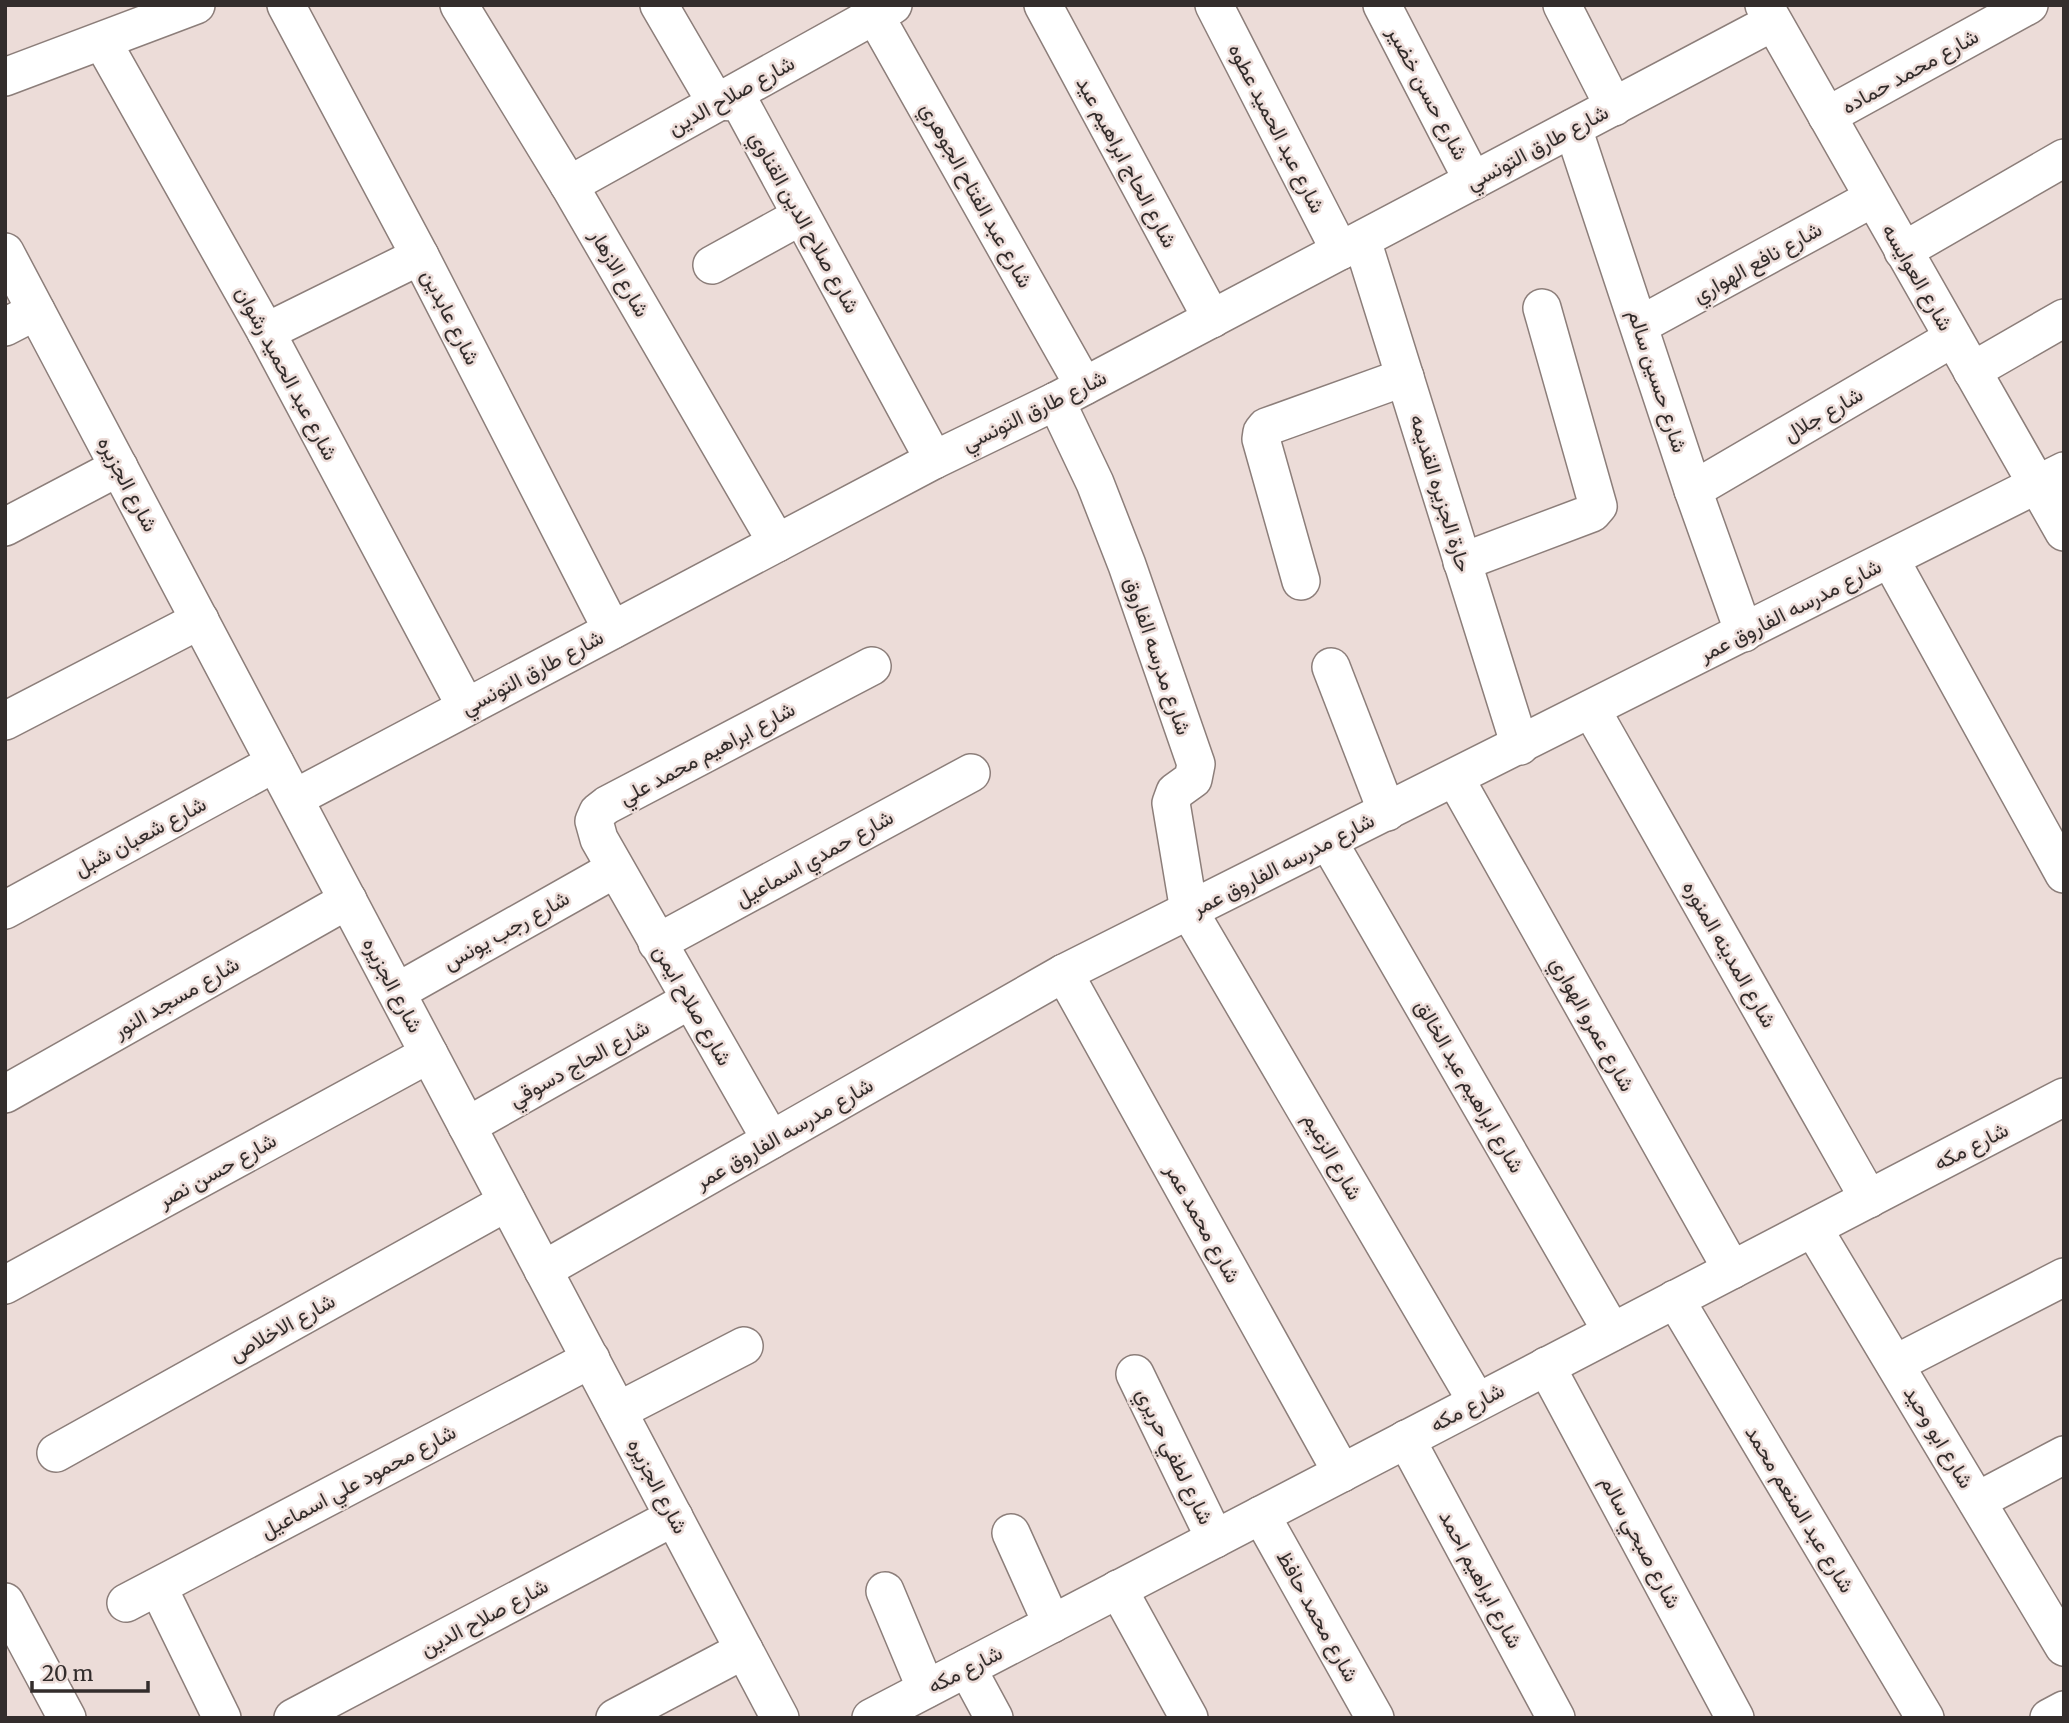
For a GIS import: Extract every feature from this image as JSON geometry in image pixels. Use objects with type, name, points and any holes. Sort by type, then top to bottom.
[{"type":"street","points":[[5,77],[196,5]]},
{"type":"street","name":"شارع عابدين","points":[[286,5],[420,256],[612,630]]},
{"type":"street","name":"شارع الازهار","points":[[459,5],[569,185],[777,543]]},
{"type":"street","points":[[659,5],[715,101],[719,103]]},
{"type":"street","name":"شارع الحاج ابراهيم عيد","points":[[1043,5],[1212,319]]},
{"type":"street","name":"شارع عبد الحميد عطوه","points":[[1214,5],[1351,245]]},
{"type":"street","name":"شارع حسن خضير","points":[[1382,5],[1473,181]]},
{"type":"street","points":[[1562,5],[1614,107]]},
{"type":"street","name":"شارع محمد حماده","points":[[1827,117],[2029,5]]},
{"type":"street","name":"شارع صلاح الدين","points":[[569,185],[719,103],[879,8]]},
{"type":"street","name":"شارع عبد الفتاح الجوهري","points":[[879,8],[1070,394]]},
{"type":"street","name":"شارع طارق التونسي","points":[[295,798],[934,460],[1070,394],[1614,107],[1768,14]]},
{"type":"street","name":"شارع العوايسه","points":[[1768,14],[1972,370],[2050,478],[2064,532]]},
{"type":"street","name":"شارع عبد الحميد رشوان","points":[[102,41],[266,332],[466,707]]},
{"type":"street","name":"شارع صلاح الدين القناوي","points":[[719,103],[734,102],[742,106],[934,460]]},
{"type":"street","name":"شارع حسين سالم","points":[[1573,128],[1693,490],[1744,633]]},
{"type":"street","points":[[1903,251],[2064,158]]},
{"type":"street","name":"شارع نافع الهواري","points":[[1640,326],[1873,198]]},
{"type":"street","points":[[712,265],[801,216]]},
{"type":"street","name":"حارة الجزيره القديمه","points":[[1351,245],[1405,377],[1520,746]]},
{"type":"street","name":"شارع الجزيره","points":[[5,252],[21,319],[119,467],[780,1718]]},
{"type":"street","points":[[266,332],[420,256]]},
{"type":"street","points":[[1462,562],[1592,513],[1598,506],[1542,308]]},
{"type":"street","points":[[1972,370],[2064,318]]},
{"type":"street","name":"شارع جلال","points":[[1693,490],[1953,338]]},
{"type":"street","points":[[1301,581],[1261,439],[1262,432],[1266,427],[1405,377]]},
{"type":"street","name":"شارع مدرسه الفاروق","points":[[1070,394],[1095,483],[1196,764],[1193,779],[1175,792],[1171,803],[1189,911]]},
{"type":"street","points":[[5,527],[119,467]]},
{"type":"street","name":"شارع مدرسه الفاروق عمر","points":[[543,1270],[1064,973],[2050,478]]},
{"type":"street","points":[[1890,559],[2064,874]]},
{"type":"street","points":[[5,721],[200,620]]},
{"type":"street","name":"شارع ابراهيم محمد علي","points":[[615,869],[594,830],[598,812],[872,666]]},
{"type":"street","points":[[1331,667],[1387,812]]},
{"type":"street","name":"شارع المدينه المنوره","points":[[1591,709],[1869,1199]]},
{"type":"street","name":"شارع شعبان شبل","points":[[5,910],[275,763]]},
{"type":"street","name":"شارع حمدي اسماعيل","points":[[657,943],[971,773]]},
{"type":"street","name":"شارع عمرو الهواري","points":[[1455,778],[1732,1270]]},
{"type":"street","name":"شارع ابراهيم عبد الخالق","points":[[1328,841],[1612,1332]]},
{"type":"street","name":"شارع صلاح ايمن","points":[[615,869],[771,1140]]},
{"type":"street","name":"شارع رجب يونس","points":[[397,992],[615,869]]},
{"type":"street","name":"شارع مسجد النور","points":[[5,1094],[348,900]]},
{"type":"street","name":"شارع الزعيم","points":[[1189,911],[1478,1402]]},
{"type":"street","name":"شارع محمد عمر","points":[[1064,973],[1342,1473]]},
{"type":"street","name":"شارع الحاج دسوقي","points":[[467,1126],[690,1000]]},
{"type":"street","name":"شارع حسن نصر","points":[[5,1285],[429,1054]]},
{"type":"street","name":"شارع مكه","points":[[871,1718],[2064,1097]]},
{"type":"street","name":"شارع الاخلاص","points":[[56,1453],[507,1202]]},
{"type":"street","name":"شارع ابو وحيد","points":[[1813,1228],[1977,1501],[2060,1633]]},
{"type":"street","points":[[1895,1364],[2064,1277]]},
{"type":"street","name":"شارع عبد المنعم محمد","points":[[1675,1299],[1925,1718]]},
{"type":"street","points":[[618,1411],[744,1346]]},
{"type":"street","name":"شارع محمود علي اسماعيل","points":[[126,1603],[591,1359]]},
{"type":"street","name":"شارع صبحي سالم","points":[[1546,1366],[1735,1718]]},
{"type":"street","name":"شارع لطفي حريري","points":[[1135,1374],[1215,1539]]},
{"type":"street","name":"شارع ابراهيم احمد","points":[[1406,1440],[1556,1718]]},
{"type":"street","points":[[1977,1501],[2064,1455]]},
{"type":"street","name":"شارع محمد حافظ","points":[[1261,1515],[1375,1718]]},
{"type":"street","name":"شارع صلاح الدين","points":[[293,1718],[674,1517]]},
{"type":"street","points":[[1011,1532],[1052,1624]]},
{"type":"street","points":[[158,1587],[222,1718]]},
{"type":"street","points":[[1118,1589],[1189,1718]]},
{"type":"street","points":[[885,1591],[926,1689]]},
{"type":"street","points":[[5,1602],[67,1718]]},
{"type":"street","points":[[615,1718],[744,1650]]},
{"type":"street","points":[[967,1668],[994,1718]]},
{"type":"street","points":[[2049,1718],[2064,1710]]}]
